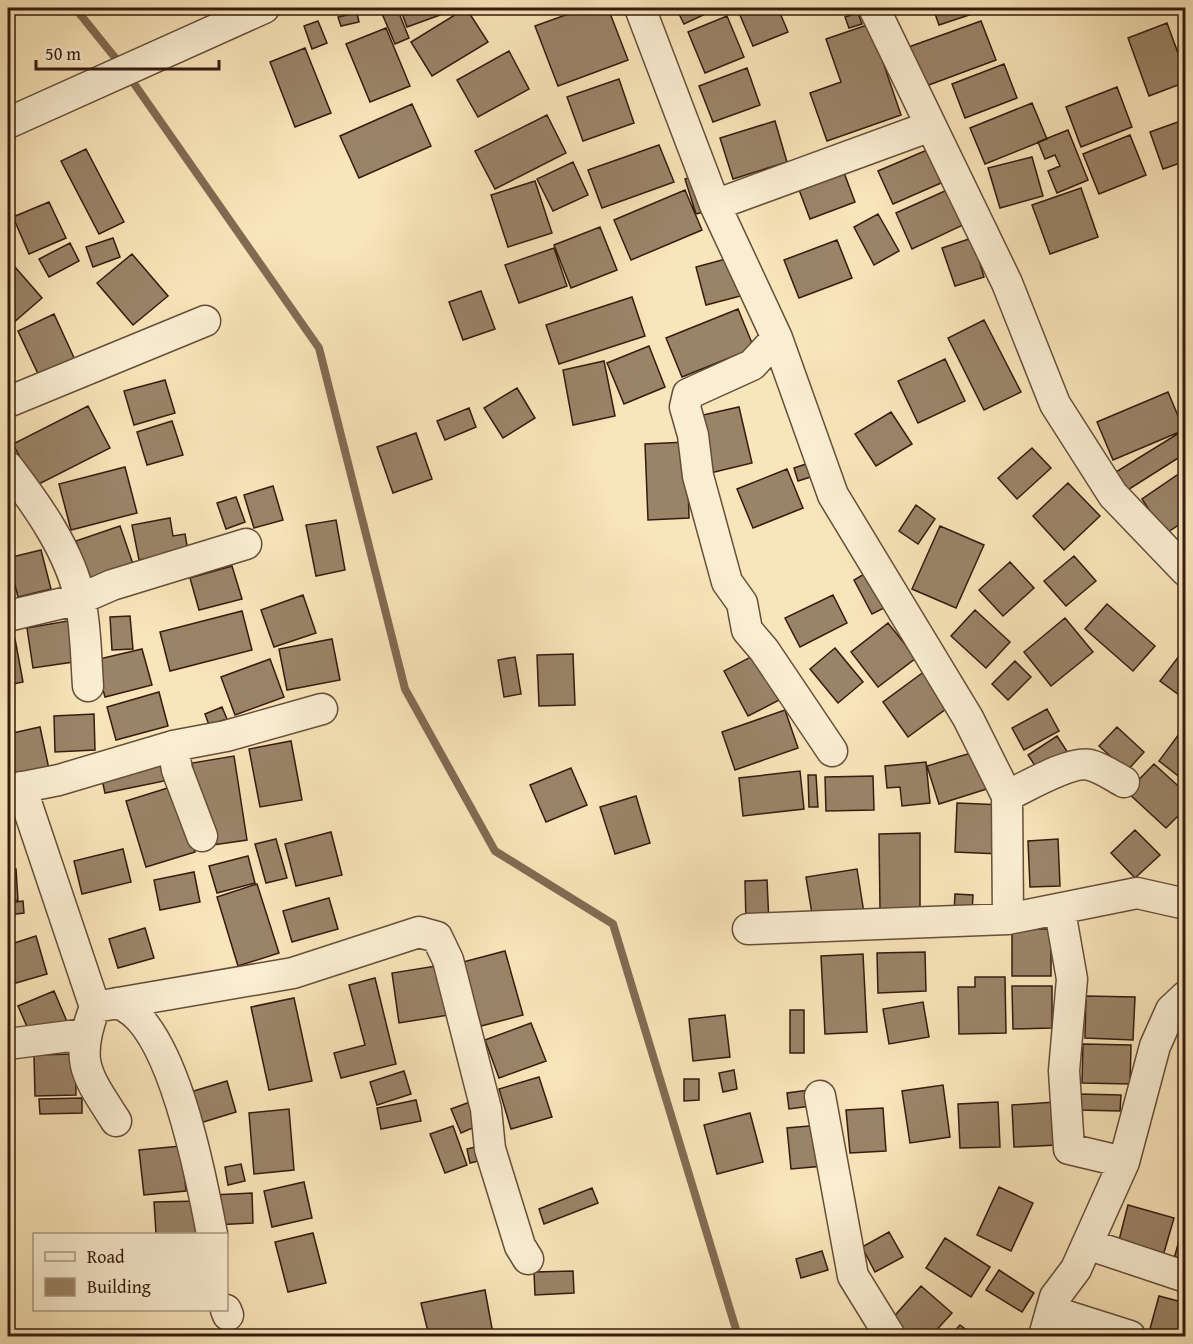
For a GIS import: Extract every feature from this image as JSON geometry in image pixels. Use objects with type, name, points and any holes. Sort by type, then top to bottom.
[{"type":"street","points":[[8,123],[264,8]]},
{"type":"street","points":[[640,8],[715,205],[777,338],[833,495],[968,718],[1007,796],[1008,919]]},
{"type":"street","points":[[874,8],[1007,283],[1055,404],[1113,495],[1185,571]]},
{"type":"street","points":[[715,205],[931,126]]},
{"type":"street","points":[[8,402],[205,321]]},
{"type":"street","points":[[777,338],[752,365],[688,394],[685,407],[693,435],[698,476],[727,582],[742,603],[747,630],[832,751]]},
{"type":"street","points":[[8,467],[28,494],[67,559],[80,598],[88,686]]},
{"type":"street","points":[[8,616],[80,598],[112,585],[246,544]]},
{"type":"street","points":[[116,1121],[86,1074],[99,1014],[14,788],[59,780],[173,746],[225,736],[322,709]]},
{"type":"street","points":[[173,746],[177,770],[202,836]]},
{"type":"street","points":[[1007,796],[1053,774],[1081,764],[1090,765],[1124,782]]},
{"type":"street","points":[[748,929],[1008,919],[1060,911],[1137,893],[1185,904]]},
{"type":"street","points":[[1060,911],[1072,979],[1064,1071],[1069,1149],[1124,1161]]},
{"type":"street","points":[[99,1014],[293,973],[419,932],[437,937],[448,960],[486,1109],[490,1149],[520,1246],[528,1259]]},
{"type":"street","points":[[1130,1336],[1047,1324],[1055,1297],[1076,1269],[1124,1161],[1155,1046],[1171,1010],[1185,996]]},
{"type":"street","points":[[8,1044],[127,1006],[149,1030],[168,1068],[198,1161],[212,1233]]},
{"type":"street","points":[[820,1096],[853,1276],[890,1336]]},
{"type":"street","points":[[1087,1244],[1185,1277]]},
{"type":"building","points":[[397,8],[409,38],[395,44],[380,9]]},
{"type":"building","points":[[400,8],[437,8],[440,15],[407,27]]},
{"type":"building","points":[[466,8],[488,42],[432,76],[411,42]]},
{"type":"building","points":[[585,8],[608,8],[628,60],[558,86],[535,26]]},
{"type":"building","points":[[676,8],[718,8],[684,24]]},
{"type":"building","points":[[737,8],[778,8],[788,32],[753,46]]},
{"type":"building","points":[[933,8],[973,8],[975,13],[939,25]]},
{"type":"building","points":[[357,13],[359,22],[341,26],[338,17]]},
{"type":"building","points":[[858,13],[862,24],[849,28],[845,17]]},
{"type":"building","points":[[727,16],[744,57],[705,73],[688,32]]},
{"type":"building","points":[[318,21],[327,43],[312,49],[304,26]]},
{"type":"building","points":[[981,21],[996,60],[918,89],[903,49]]},
{"type":"building","points":[[1167,23],[1186,75],[1186,82],[1149,96],[1128,38]]},
{"type":"building","points":[[870,24],[901,115],[827,141],[810,93],[841,82],[826,39]]},
{"type":"building","points":[[386,28],[410,86],[370,102],[346,44]]},
{"type":"building","points":[[305,48],[331,113],[295,127],[270,62]]},
{"type":"building","points":[[509,51],[529,89],[478,117],[457,80]]},
{"type":"building","points":[[1004,64],[1017,98],[965,118],[952,84]]},
{"type":"building","points":[[747,68],[760,105],[713,122],[699,86]]},
{"type":"building","points":[[619,79],[634,123],[583,141],[567,97]]},
{"type":"building","points":[[1117,87],[1132,127],[1081,147],[1066,107]]},
{"type":"building","points":[[1032,103],[1047,139],[985,164],[970,128]]},
{"type":"building","points":[[412,104],[431,146],[359,178],[340,136]]},
{"type":"building","points":[[547,115],[566,153],[495,189],[475,151]]},
{"type":"building","points":[[1186,119],[1186,161],[1163,169],[1150,132]]},
{"type":"building","points":[[775,121],[787,162],[733,179],[720,138]]},
{"type":"building","points":[[1068,130],[1088,180],[1057,193],[1048,171],[1060,166],[1055,155],[1045,159],[1038,142]]},
{"type":"building","points":[[1130,135],[1146,175],[1099,194],[1083,154]]},
{"type":"building","points":[[659,145],[674,182],[602,208],[588,170]]},
{"type":"building","points":[[86,149],[124,222],[99,234],[61,161]]},
{"type":"building","points":[[927,150],[941,183],[893,204],[878,171]]},
{"type":"building","points":[[1032,157],[1043,196],[1000,208],[988,168]]},
{"type":"building","points":[[573,162],[588,195],[553,211],[537,179]]},
{"type":"building","points":[[843,170],[855,202],[810,219],[798,187]]},
{"type":"building","points":[[698,175],[710,210],[696,214],[685,179]]},
{"type":"building","points":[[535,181],[552,233],[508,247],[491,195]]},
{"type":"building","points":[[1081,188],[1098,237],[1050,254],[1032,205]]},
{"type":"building","points":[[685,190],[702,230],[631,260],[614,220]]},
{"type":"building","points":[[947,190],[963,225],[912,249],[896,213]]},
{"type":"building","points":[[49,202],[66,238],[29,254],[13,217]]},
{"type":"building","points":[[878,214],[899,251],[874,265],[854,227]]},
{"type":"building","points":[[600,227],[617,270],[571,288],[554,245]]},
{"type":"building","points":[[113,238],[120,257],[93,267],[86,247]]},
{"type":"building","points":[[972,238],[984,277],[955,286],[942,248]]},
{"type":"building","points":[[837,240],[852,278],[799,298],[784,260]]},
{"type":"building","points":[[70,243],[79,261],[49,277],[39,259]]},
{"type":"building","points":[[554,248],[567,286],[519,303],[505,265]]},
{"type":"building","points":[[132,254],[168,296],[133,325],[97,283]]},
{"type":"building","points":[[737,256],[748,294],[706,305],[696,267]]},
{"type":"building","points":[[8,259],[42,298],[12,324],[8,319]]},
{"type":"building","points":[[481,291],[495,329],[463,340],[449,302]]},
{"type":"building","points":[[632,297],[645,336],[559,364],[546,325]]},
{"type":"building","points":[[738,309],[754,348],[682,377],[666,338]]},
{"type":"building","points":[[54,314],[76,362],[40,378],[18,331]]},
{"type":"building","points":[[984,320],[1021,392],[984,410],[948,338]]},
{"type":"building","points":[[649,346],[665,387],[624,404],[607,363]]},
{"type":"building","points":[[945,359],[965,401],[918,423],[898,381]]},
{"type":"building","points":[[604,361],[615,416],[573,425],[563,370]]},
{"type":"building","points":[[165,380],[175,413],[134,425],[124,391]]},
{"type":"building","points":[[517,388],[535,418],[503,438],[484,408]]},
{"type":"building","points":[[1168,392],[1184,430],[1113,460],[1097,422]]},
{"type":"building","points":[[88,406],[110,448],[35,486],[13,444]]},
{"type":"building","points":[[739,407],[752,463],[706,474],[694,417]]},
{"type":"building","points":[[469,408],[476,427],[445,440],[437,421]]},
{"type":"building","points":[[891,412],[912,444],[876,466],[855,434]]},
{"type":"building","points":[[172,421],[183,455],[147,465],[137,432]]},
{"type":"building","points":[[416,433],[432,479],[393,493],[377,447]]},
{"type":"building","points":[[1179,433],[1186,444],[1186,453],[1123,493],[1111,475]]},
{"type":"building","points":[[687,442],[689,518],[648,520],[645,444]]},
{"type":"building","points":[[1032,448],[1051,468],[1017,499],[998,478]]},
{"type":"building","points":[[812,462],[817,475],[798,481],[794,468]]},
{"type":"building","points":[[125,467],[137,513],[71,530],[59,484]]},
{"type":"building","points":[[787,469],[803,508],[753,528],[737,489]]},
{"type":"building","points":[[1186,469],[1186,520],[1165,534],[1142,499]]},
{"type":"building","points":[[1068,483],[1100,516],[1064,550],[1033,516]]},
{"type":"building","points":[[273,486],[283,520],[254,528],[244,495]]},
{"type":"building","points":[[236,497],[245,522],[226,529],[217,503]]},
{"type":"building","points":[[916,505],[935,519],[918,544],[899,531]]},
{"type":"building","points":[[170,518],[173,536],[185,534],[188,551],[139,560],[132,525]]},
{"type":"building","points":[[336,520],[345,570],[316,576],[306,525]]},
{"type":"building","points":[[120,526],[134,567],[91,582],[76,541]]},
{"type":"building","points":[[940,526],[984,545],[956,608],[912,589]]},
{"type":"building","points":[[41,550],[51,589],[18,597],[8,558]]},
{"type":"building","points":[[1074,556],[1096,581],[1066,606],[1044,581]]},
{"type":"building","points":[[1010,562],[1034,588],[1003,616],[979,590]]},
{"type":"building","points":[[232,566],[242,599],[199,610],[190,578]]},
{"type":"building","points":[[871,570],[890,605],[872,614],[854,580]]},
{"type":"building","points":[[303,595],[316,633],[274,647],[261,610]]},
{"type":"building","points":[[833,595],[847,623],[800,647],[785,618]]},
{"type":"building","points":[[1107,604],[1155,646],[1133,671],[1085,629]]},
{"type":"building","points":[[975,610],[1010,642],[986,668],[951,636]]},
{"type":"building","points":[[242,611],[252,650],[170,671],[160,632]]},
{"type":"building","points":[[130,616],[133,649],[112,650],[110,617]]},
{"type":"building","points":[[1065,618],[1093,652],[1051,686],[1024,652]]},
{"type":"building","points":[[73,620],[80,661],[33,668],[27,628]]},
{"type":"building","points":[[888,623],[916,658],[878,687],[851,652]]},
{"type":"building","points":[[15,639],[23,682],[8,685],[8,640]]},
{"type":"building","points":[[332,639],[340,680],[287,690],[279,649]]},
{"type":"building","points":[[1186,647],[1186,700],[1160,681]]},
{"type":"building","points":[[835,648],[863,682],[838,703],[810,669]]},
{"type":"building","points":[[142,649],[152,685],[105,697],[95,660]]},
{"type":"building","points":[[764,650],[787,696],[748,716],[724,671]]},
{"type":"building","points":[[573,654],[575,705],[539,706],[537,655]]},
{"type":"building","points":[[515,657],[521,694],[504,697],[498,660]]},
{"type":"building","points":[[270,659],[284,697],[235,715],[221,677]]},
{"type":"building","points":[[1015,661],[1031,677],[1008,700],[992,684]]},
{"type":"building","points":[[925,671],[950,706],[908,737],[883,702]]},
{"type":"building","points":[[159,692],[168,726],[116,740],[107,707]]},
{"type":"building","points":[[222,707],[227,719],[209,725],[205,714]]},
{"type":"building","points":[[1047,709],[1059,731],[1024,750],[1012,728]]},
{"type":"building","points":[[785,710],[798,748],[735,770],[722,732]]},
{"type":"building","points":[[94,714],[95,750],[55,752],[54,716]]},
{"type":"building","points":[[40,727],[49,769],[8,777],[8,734]]},
{"type":"building","points":[[1117,727],[1144,752],[1127,771],[1099,746]]},
{"type":"building","points":[[1179,734],[1186,739],[1186,782],[1159,761]]},
{"type":"building","points":[[1057,736],[1072,759],[1043,778],[1028,755]]},
{"type":"building","points":[[291,741],[302,800],[260,807],[249,749]]},
{"type":"building","points":[[978,751],[990,788],[939,804],[927,766]]},
{"type":"building","points":[[234,756],[247,840],[206,846],[192,763]]},
{"type":"building","points":[[166,762],[169,780],[105,793],[101,775]]},
{"type":"building","points":[[926,762],[930,803],[902,806],[900,787],[887,788],[885,766]]},
{"type":"building","points":[[1154,764],[1186,793],[1186,808],[1166,828],[1127,792]]},
{"type":"building","points":[[571,768],[587,805],[546,822],[530,785]]},
{"type":"building","points":[[800,771],[804,809],[743,816],[739,778]]},
{"type":"building","points":[[808,775],[816,775],[818,807],[809,807]]},
{"type":"building","points":[[873,776],[874,810],[826,811],[825,777]]},
{"type":"building","points":[[174,786],[195,852],[146,867],[126,801]]},
{"type":"building","points":[[636,796],[650,843],[615,854],[600,807]]},
{"type":"building","points":[[957,803],[1003,805],[1000,854],[955,852]]},
{"type":"building","points":[[1135,830],[1160,855],[1135,878],[1111,853]]},
{"type":"building","points":[[331,832],[342,875],[296,886],[285,844]]},
{"type":"building","points":[[920,833],[920,909],[880,909],[879,834]]},
{"type":"building","points":[[276,839],[287,878],[266,883],[255,844]]},
{"type":"building","points":[[1058,839],[1060,886],[1030,887],[1028,841]]},
{"type":"building","points":[[123,849],[131,882],[82,894],[74,861]]},
{"type":"building","points":[[248,856],[255,883],[217,893],[209,866]]},
{"type":"building","points":[[8,869],[16,869],[18,900],[8,901]]},
{"type":"building","points":[[857,869],[864,913],[813,920],[806,877]]},
{"type":"building","points":[[194,872],[200,902],[160,910],[154,880]]},
{"type":"building","points":[[767,880],[769,923],[746,924],[745,881]]},
{"type":"building","points":[[257,884],[279,953],[238,966],[217,897]]},
{"type":"building","points":[[955,894],[973,895],[972,914],[954,913]]},
{"type":"building","points":[[329,898],[338,929],[292,942],[283,911]]},
{"type":"building","points":[[23,901],[24,913],[8,915],[8,903]]},
{"type":"building","points":[[145,928],[154,958],[118,968],[109,939]]},
{"type":"building","points":[[1012,929],[1051,929],[1051,976],[1012,976]]},
{"type":"building","points":[[36,936],[47,974],[9,985],[8,945]]},
{"type":"building","points":[[505,951],[523,1015],[481,1026],[463,962]]},
{"type":"building","points":[[925,952],[926,991],[878,993],[877,953]]},
{"type":"building","points":[[863,954],[867,1032],[825,1034],[821,956]]},
{"type":"building","points":[[442,965],[449,1015],[399,1023],[392,973]]},
{"type":"building","points":[[975,977],[1005,977],[1006,1033],[959,1034],[958,987],[975,987]]},
{"type":"building","points":[[375,978],[396,1064],[341,1078],[334,1053],[365,1045],[349,985]]},
{"type":"building","points":[[1012,986],[1052,986],[1052,1028],[1013,1029]]},
{"type":"building","points":[[54,991],[68,1024],[32,1038],[18,1006]]},
{"type":"building","points":[[1086,996],[1135,997],[1133,1040],[1085,1038]]},
{"type":"building","points":[[294,998],[312,1081],[269,1090],[251,1007]]},
{"type":"building","points":[[923,1002],[929,1037],[889,1044],[883,1009]]},
{"type":"building","points":[[790,1010],[804,1010],[804,1053],[790,1053]]},
{"type":"building","points":[[725,1015],[730,1057],[693,1061],[689,1019]]},
{"type":"building","points":[[531,1023],[546,1061],[499,1078],[485,1040]]},
{"type":"building","points":[[1083,1044],[1131,1045],[1130,1084],[1082,1083]]},
{"type":"building","points":[[75,1054],[76,1095],[35,1096],[34,1055]]},
{"type":"building","points":[[734,1070],[737,1089],[723,1092],[719,1073]]},
{"type":"building","points":[[404,1071],[411,1094],[377,1105],[370,1082]]},
{"type":"building","points":[[539,1077],[552,1117],[511,1129],[499,1089]]},
{"type":"building","points":[[684,1079],[699,1079],[699,1100],[684,1101]]},
{"type":"building","points":[[227,1081],[236,1112],[187,1127],[177,1096]]},
{"type":"building","points":[[943,1085],[950,1137],[910,1143],[902,1091]]},
{"type":"building","points":[[809,1090],[811,1106],[789,1109],[787,1093]]},
{"type":"building","points":[[1079,1094],[1121,1095],[1120,1111],[1078,1110]]},
{"type":"building","points":[[82,1098],[82,1113],[40,1114],[39,1099]]},
{"type":"building","points":[[416,1100],[421,1121],[381,1129],[377,1108]]},
{"type":"building","points":[[470,1102],[479,1125],[461,1133],[451,1109]]},
{"type":"building","points":[[998,1102],[1000,1147],[960,1148],[958,1104]]},
{"type":"building","points":[[1055,1102],[1057,1145],[1014,1147],[1012,1105]]},
{"type":"building","points":[[883,1108],[886,1151],[850,1153],[846,1110]]},
{"type":"building","points":[[289,1109],[294,1170],[254,1174],[249,1113]]},
{"type":"building","points":[[750,1113],[763,1162],[717,1174],[704,1125]]},
{"type":"building","points":[[820,1125],[824,1166],[791,1169],[787,1128]]},
{"type":"building","points":[[453,1126],[467,1165],[445,1173],[430,1134]]},
{"type":"building","points":[[483,1145],[487,1159],[470,1163],[467,1149]]},
{"type":"building","points":[[181,1146],[186,1191],[144,1195],[139,1150]]},
{"type":"building","points":[[241,1164],[245,1181],[228,1185],[225,1167]]},
{"type":"building","points":[[304,1182],[312,1218],[272,1227],[264,1191]]},
{"type":"building","points":[[999,1187],[1033,1203],[1011,1251],[977,1235]]},
{"type":"building","points":[[592,1188],[598,1203],[544,1224],[539,1209]]},
{"type":"building","points":[[252,1193],[253,1223],[213,1225],[212,1195]]},
{"type":"building","points":[[200,1201],[202,1233],[156,1233],[154,1202]]},
{"type":"building","points":[[1128,1205],[1174,1218],[1163,1256],[1118,1244]]},
{"type":"building","points":[[1184,1222],[1186,1222],[1186,1273],[1171,1270]]},
{"type":"building","points":[[889,1232],[903,1257],[875,1272],[862,1247]]},
{"type":"building","points":[[313,1233],[326,1283],[288,1292],[275,1242]]},
{"type":"building","points":[[945,1238],[990,1267],[971,1297],[926,1268]]},
{"type":"building","points":[[822,1251],[828,1270],[801,1278],[796,1259]]},
{"type":"building","points":[[999,1270],[1034,1293],[1022,1312],[986,1290]]},
{"type":"building","points":[[573,1271],[574,1293],[535,1295],[534,1272]]},
{"type":"building","points":[[921,1286],[952,1313],[931,1336],[908,1336],[890,1321]]},
{"type":"building","points":[[485,1290],[493,1334],[429,1336],[421,1303]]},
{"type":"building","points":[[1159,1296],[1186,1303],[1186,1321],[1181,1336],[1148,1336]]},
{"type":"building","points":[[960,1325],[975,1336],[950,1336]]},
{"type":"waterway","points":[[75,8],[121,65]]},
{"type":"waterway","points":[[128,75],[319,348],[405,689],[495,851],[613,924],[738,1336]]}]
